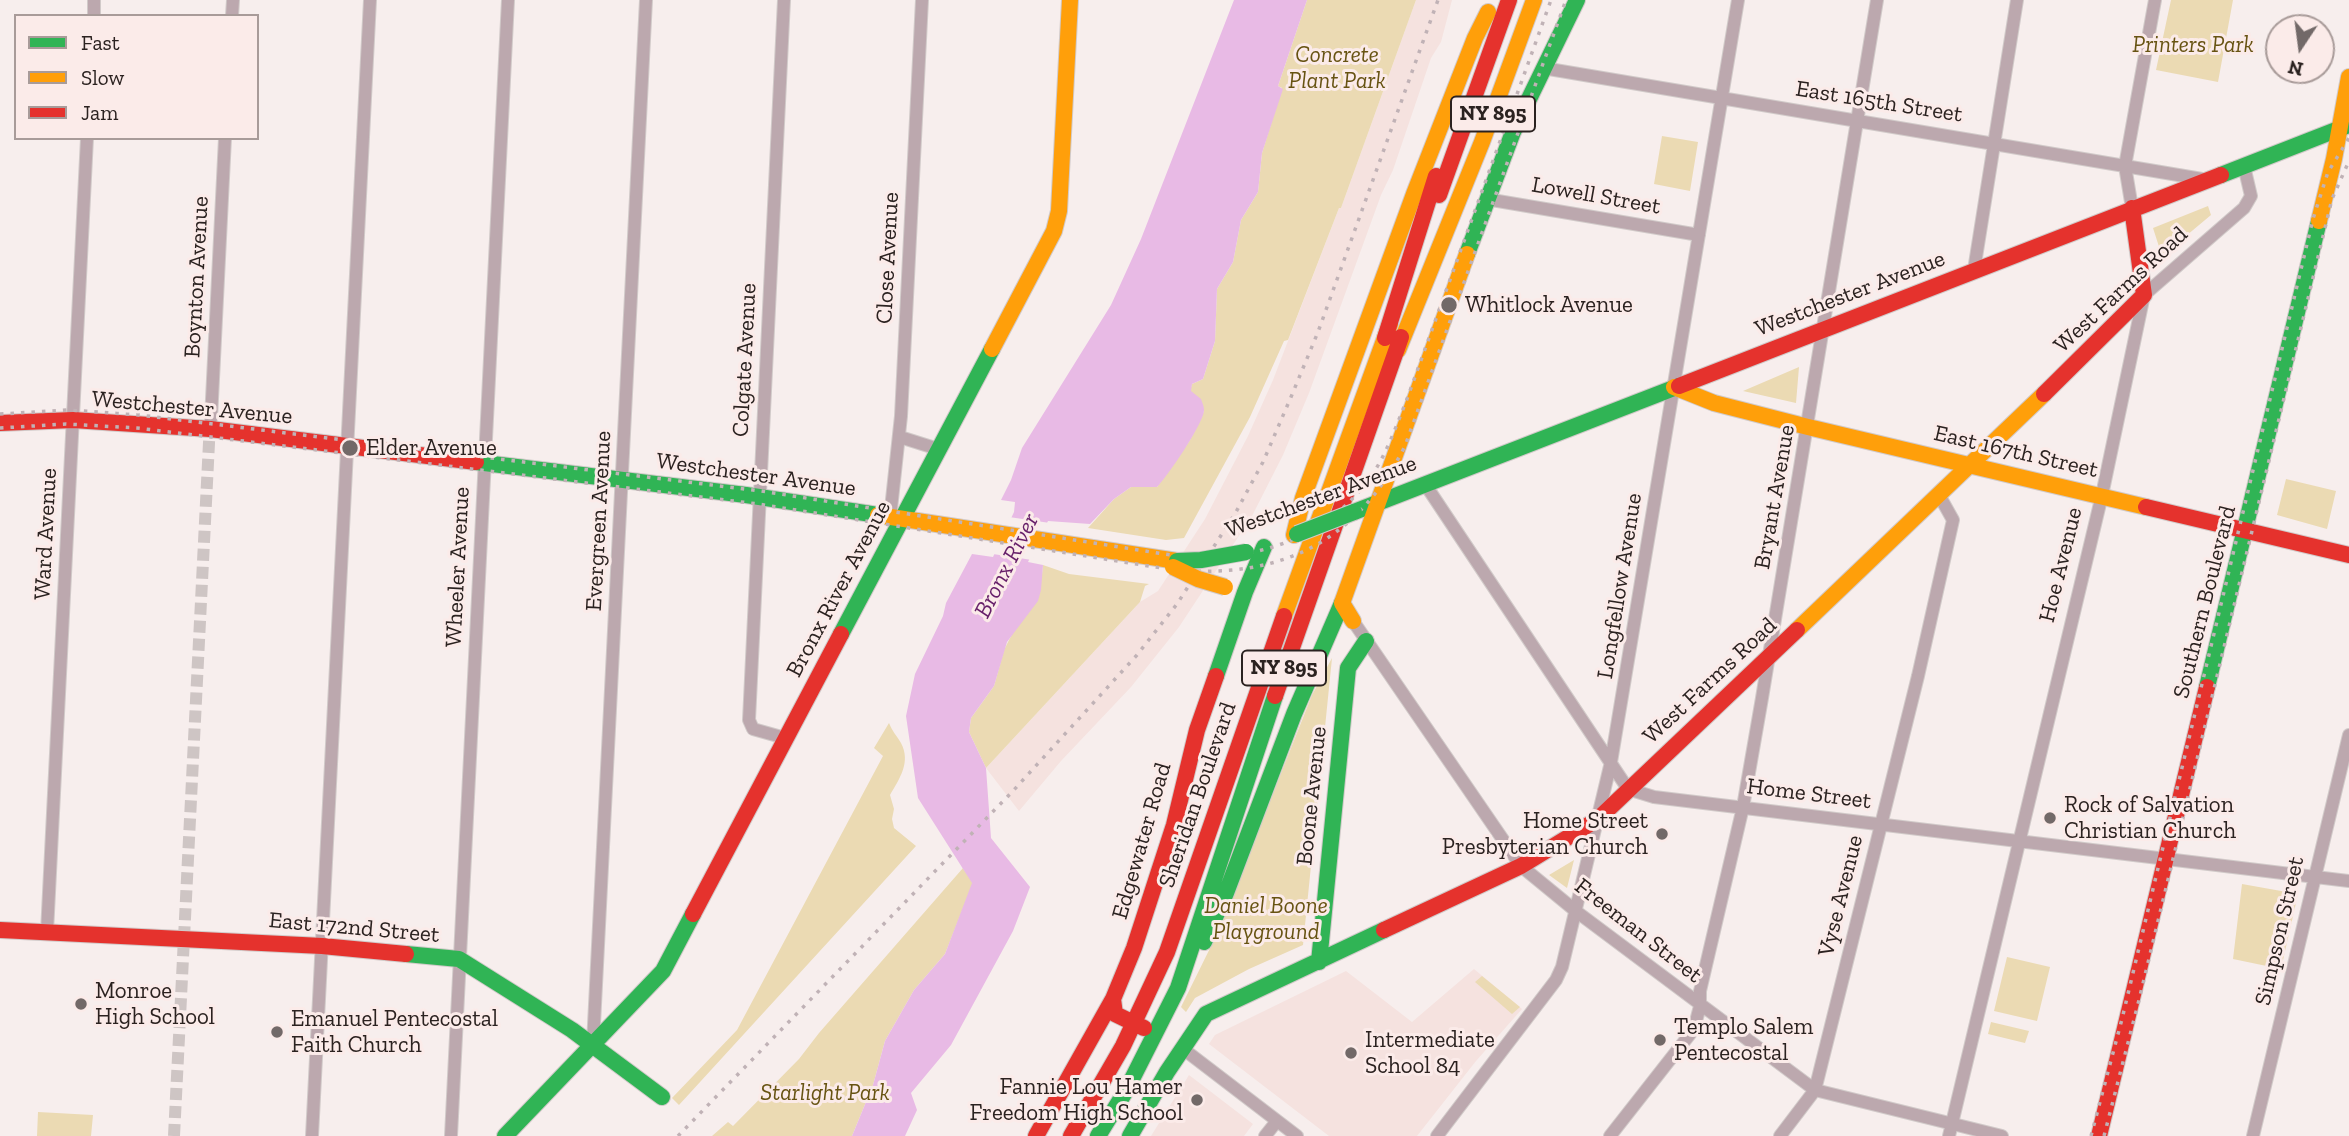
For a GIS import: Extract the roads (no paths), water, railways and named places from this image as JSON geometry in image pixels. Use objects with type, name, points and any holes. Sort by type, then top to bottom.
[{"type":"main road","name":"Bronx River Avenue","points":[[505,1136],[661,974],[786,738],[895,518],[939,449],[1058,221],[1070,0]]},
{"type":"main road","points":[[1385,338],[1407,285],[1509,0]]},
{"type":"main road","points":[[1398,350],[1410,306],[1522,0]]},
{"type":"main road","name":"NY 895","points":[[1398,350],[1482,142],[1534,0]]},
{"type":"main road","points":[[1178,988],[1208,935],[1226,893],[1294,714],[1342,603],[1486,199],[1513,132],[1577,0]]},
{"type":"main road","points":[[1295,535],[1306,490],[1414,194],[1490,6]]},
{"type":"main road","name":"NY 895","points":[[1385,338],[1490,6]]},
{"type":"main road","name":"Southern Boulevard","points":[[2099,1136],[2345,126],[2349,77]]},
{"type":"main road","name":"Westchester Avenue","points":[[0,423],[73,420],[210,429],[759,497],[1169,563],[1201,560],[1264,547],[2345,126]]},
{"type":"main road","name":"Hoe Avenue","points":[[2132,208],[2144,295]]},
{"type":"main road","name":"West Farms Road","points":[[1130,1136],[1182,1048],[1206,1014],[1521,866],[1598,819],[1972,465],[2144,295]]},
{"type":"main road","name":"Sheridan Boulevard","points":[[1071,1136],[1108,1074],[1158,973],[1385,338]]},
{"type":"main road","name":"Sheridan Boulevard","points":[[1098,1136],[1126,1089],[1178,988],[1305,607],[1398,350]]},
{"type":"main road","name":"East 167th Street","points":[[1674,387],[1713,402],[1808,427],[2349,555]]},
{"type":"main road","name":"Edgewater Road","points":[[1036,1136],[1113,999],[1133,948],[1168,843],[1194,740],[1245,592],[1264,547]]},
{"type":"main road","points":[[1169,563],[1198,579],[1245,592]]},
{"type":"main road","points":[[1342,603],[1353,621]]},
{"type":"main road","name":"Boone Avenue","points":[[1319,962],[1348,668],[1366,641]]},
{"type":"main road","name":"East 172nd Street","points":[[0,930],[322,946],[459,959],[593,1044],[662,1097]]},
{"type":"main road","points":[[1113,999],[1115,1014],[1155,1033]]},
{"type":"street","points":[[312,1136],[370,0]]},
{"type":"street","name":"Wheeler Avenue","points":[[451,1136],[508,0]]},
{"type":"street","name":"Evergreen Avenue","points":[[593,1044],[646,0]]},
{"type":"street","name":"Colgate Avenue","points":[[784,0],[750,720],[753,729],[786,738]]},
{"type":"street","name":"Close Avenue","points":[[895,518],[922,0]]},
{"type":"street","name":"Longfellow Avenue","points":[[1437,1136],[1560,973],[1577,912],[1611,762],[1738,0]]},
{"type":"street","name":"Bryant Avenue","points":[[1610,1136],[1694,1029],[1700,1006],[1700,991],[1743,807],[1770,655],[1877,0]]},
{"type":"street","points":[[1974,270],[2017,0]]},
{"type":"street","name":"Hoe Avenue","points":[[2132,208],[2125,166],[2155,0]]},
{"type":"street","name":"East 165th Street","points":[[1543,68],[2208,180]]},
{"type":"street","name":"Ward Avenue","points":[[47,932],[87,140]]},
{"type":"street","name":"Boynton Avenue","points":[[211,419],[225,140]]},
{"type":"street","name":"West Farms Road","points":[[2144,295],[2244,208],[2251,196],[2244,166]]},
{"type":"street","name":"Lowell Street","points":[[1486,199],[1699,235]]},
{"type":"street","name":"Hoe Avenue","points":[[1951,1130],[2102,495],[2144,295]]},
{"type":"street","points":[[900,437],[939,449]]},
{"type":"street","points":[[1425,484],[1628,789]]},
{"type":"street","name":"Vyse Avenue","points":[[1780,1136],[1815,1090],[1954,520],[1940,495]]},
{"type":"street","name":"Freeman Street","points":[[1353,621],[1521,866],[1577,912],[1815,1090],[1951,1130],[2002,1136]]},
{"type":"street","name":"Simpson Street","points":[[2252,1136],[2349,735]]},
{"type":"street","name":"Home Street","points":[[1628,789],[1654,797],[2349,881]]},
{"type":"street","points":[[1182,1048],[1297,1136]]},
{"type":"street","points":[[1265,1136],[1277,1121]]},
{"type":"water","name":"Bronx River","points":[[1234,0],[1307,0],[1278,86],[1283,89],[1262,153],[1258,192],[1241,220],[1233,262],[1217,289],[1215,341],[1203,379],[1192,384],[1191,391],[1203,404],[1202,417],[1184,450],[1157,487],[1131,487],[1114,499],[1090,524],[1048,521],[1028,562],[1043,565],[1038,601],[1007,642],[994,686],[971,718],[969,732],[986,768],[991,838],[1030,887],[1013,931],[951,1045],[911,1093],[917,1110],[905,1136],[852,1136],[873,1085],[885,1041],[914,990],[945,954],[972,883],[918,798],[906,716],[915,674],[943,616],[946,603],[972,554],[993,557],[1014,512],[1015,502],[1001,500],[1022,448],[1111,305],[1141,239]]},
{"type":"tunnel","points":[[174,1136],[210,423]]},
{"type":"railway","points":[[678,1136],[1012,792],[1137,655],[1177,604],[1236,512],[1263,462],[1318,332],[1438,0]]},
{"type":"railway","points":[[0,414],[68,410],[139,415],[761,491],[1177,556],[1206,557],[1261,550],[1288,542],[1335,514],[1356,495],[1384,455],[1407,399],[1551,0]]},
{"type":"railway","points":[[0,428],[66,424],[137,428],[758,504],[1174,570],[1248,568],[1281,560],[1311,548],[1338,530],[1363,508],[1385,480],[1405,446],[1566,0]]},
{"type":"railway","points":[[2091,1136],[2122,1019],[2313,219],[2328,172],[2349,138]]},
{"type":"railway","points":[[2104,1136],[2332,199],[2349,161]]},
{"type":"place","name":"Whitlock Avenue","points":[[1449,305]]},
{"type":"place","name":"Elder Avenue","points":[[350,448]]},
{"type":"place","name":"Rock of Salvation Christian Church","points":[[2050,818]]},
{"type":"place","name":"Home Street Presbyterian Church","points":[[1662,834]]},
{"type":"place","name":"Monroe High School","points":[[81,1004]]},
{"type":"place","name":"Emanuel Pentecostal Faith Church","points":[[277,1032]]},
{"type":"place","name":"Templo Salem Pentecostal","points":[[1660,1040]]},
{"type":"place","name":"Intermediate School 84","points":[[1351,1053]]},
{"type":"place","name":"Fannie Lou Hamer Freedom High School","points":[[1197,1100]]},
{"type":"park label","name":"Printers Park","points":[[2193,45]]},
{"type":"park label","name":"Concrete Plant Park","points":[[1337,68]]},
{"type":"park label","name":"Daniel Boone Playground","points":[[1266,919]]},
{"type":"park label","name":"Starlight Park","points":[[825,1093]]}]
